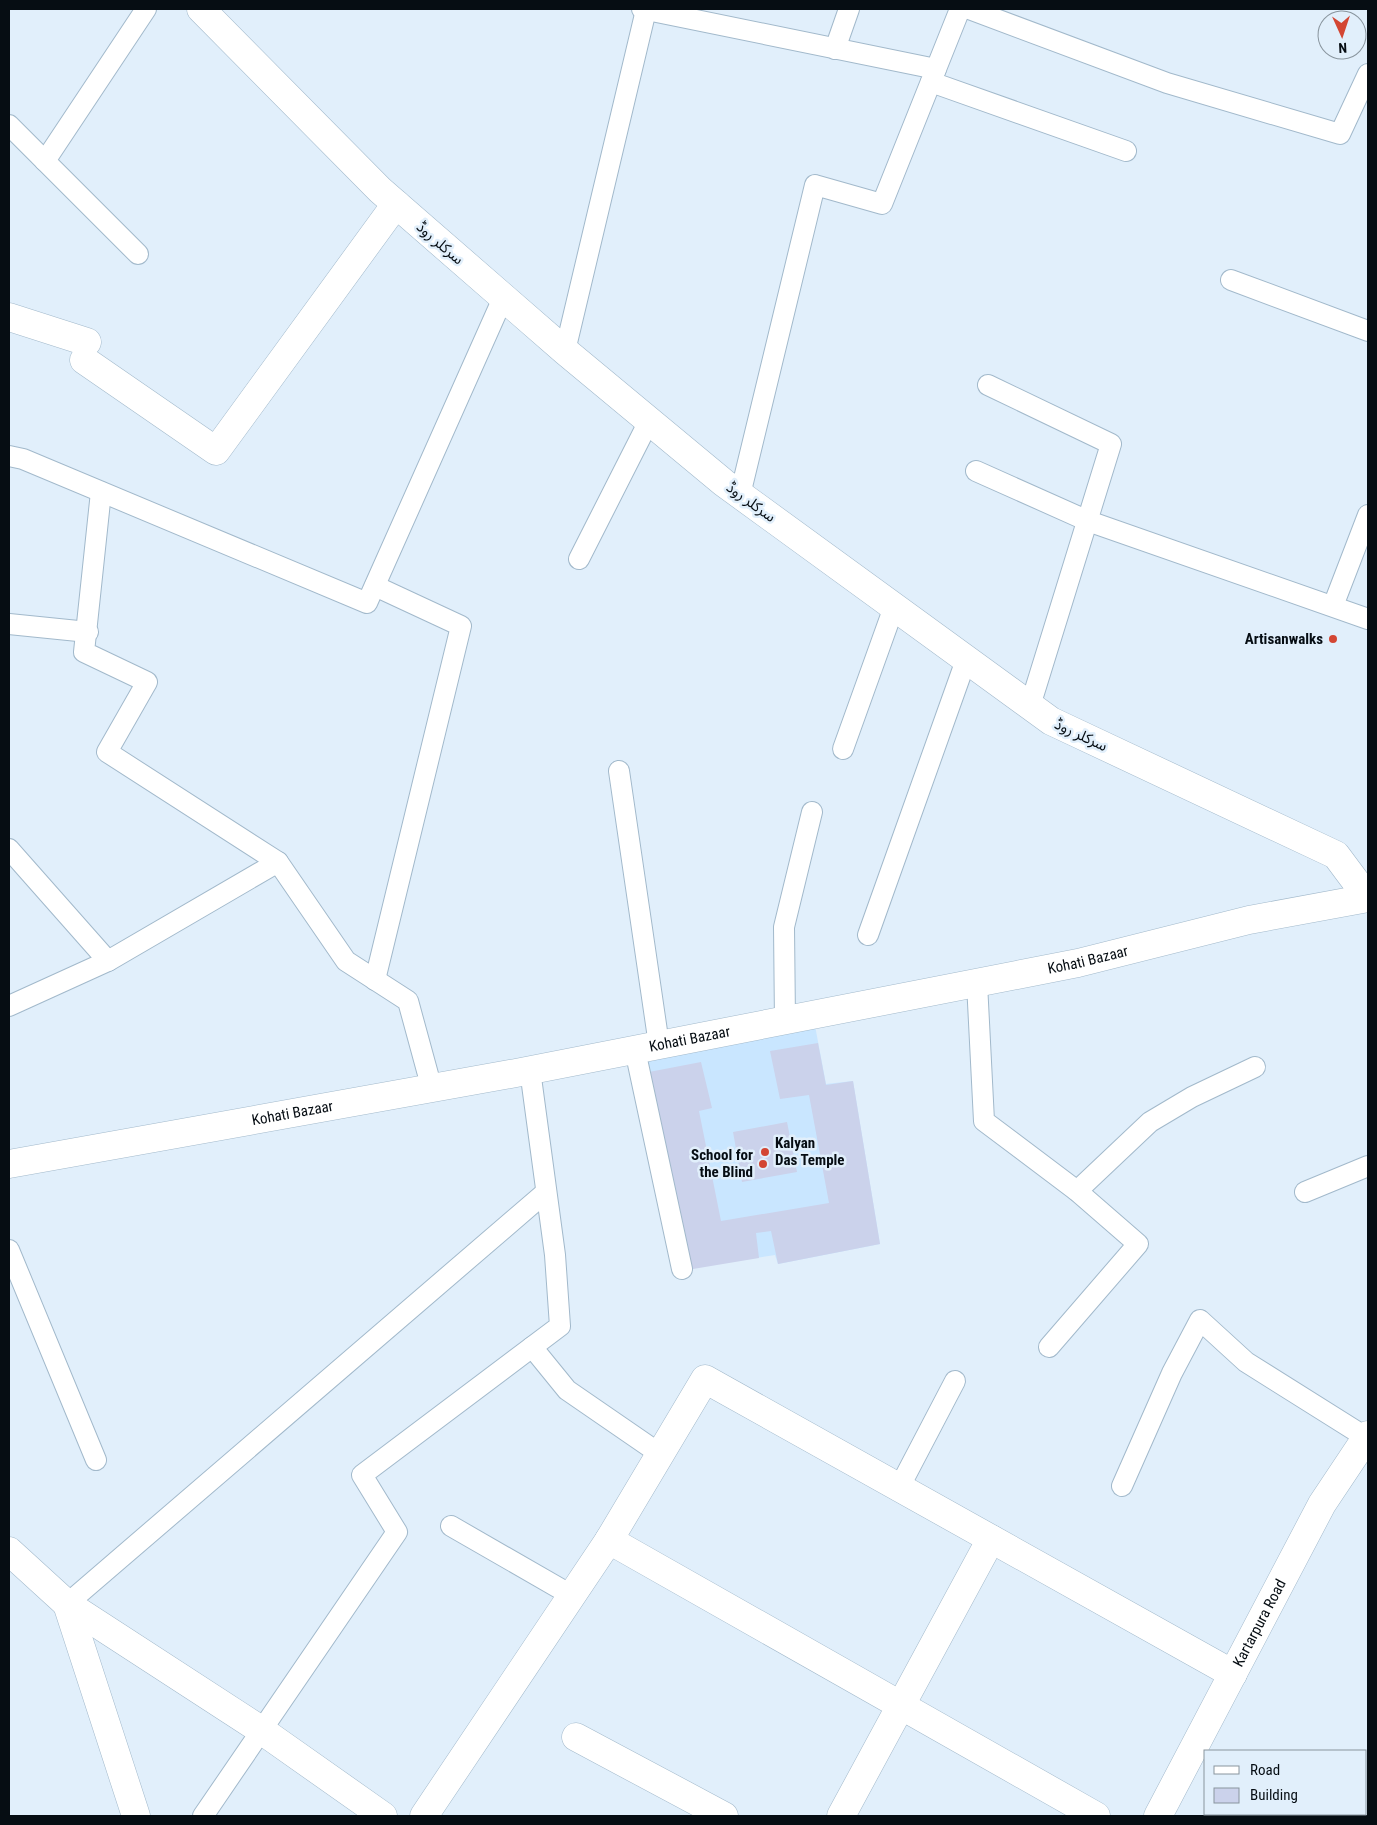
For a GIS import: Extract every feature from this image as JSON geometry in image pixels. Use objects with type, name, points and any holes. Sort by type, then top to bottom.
[{"type":"street","name":"سرکلر روڈ","points":[[201,9],[380,190],[565,351],[740,495],[1051,721],[1336,855],[1368,898]]},
{"type":"street","points":[[9,317],[85,351],[216,451],[396,204]]},
{"type":"street","name":"Kohati Bazaar","points":[[9,1164],[530,1070],[785,1021],[1078,963],[1249,920],[1368,898]]},
{"type":"street","points":[[424,1816],[609,1540],[705,1380],[1233,1674]]},
{"type":"street","name":"Kartarpura Road","points":[[1158,1816],[1322,1504],[1367,1436]]},
{"type":"street","points":[[609,1540],[1096,1816]]},
{"type":"street","points":[[842,1816],[991,1540]]},
{"type":"street","points":[[9,1551],[67,1604],[261,1730],[383,1816]]},
{"type":"street","points":[[67,1604],[136,1816]]},
{"type":"street","points":[[576,1737],[724,1816]]},
{"type":"lane","points":[[45,161],[146,9]]},
{"type":"lane","points":[[835,49],[849,9]]},
{"type":"lane","points":[[740,495],[815,185],[882,204],[960,9]]},
{"type":"lane","points":[[969,9],[1167,83],[1340,134],[1368,74]]},
{"type":"lane","points":[[565,351],[644,10],[835,49],[933,76],[1126,151]]},
{"type":"lane","points":[[9,125],[138,254]]},
{"type":"lane","points":[[1231,280],[1368,331]]},
{"type":"lane","points":[[9,456],[22,459],[367,603],[504,298]]},
{"type":"lane","points":[[988,385],[1112,444],[1030,706]]},
{"type":"lane","points":[[579,559],[649,421]]},
{"type":"lane","points":[[976,471],[1088,521],[1368,619]]},
{"type":"lane","points":[[101,492],[88,632],[84,652],[147,682],[107,752],[278,862],[346,961],[408,1001],[432,1088]]},
{"type":"lane","points":[[1332,606],[1368,515]]},
{"type":"lane","points":[[375,586],[461,626],[375,980]]},
{"type":"lane","points":[[843,749],[894,607]]},
{"type":"lane","points":[[9,624],[88,632]]},
{"type":"lane","points":[[868,935],[966,660]]},
{"type":"lane","points":[[619,771],[647,1048],[682,1269]]},
{"type":"lane","points":[[785,1021],[784,927],[812,812]]},
{"type":"lane","points":[[9,849],[108,961]]},
{"type":"lane","points":[[9,1006],[108,961],[278,862]]},
{"type":"lane","points":[[977,983],[984,1121],[1078,1191],[1138,1244],[1049,1347]]},
{"type":"lane","points":[[1078,1191],[1150,1122],[1192,1098],[1255,1067]]},
{"type":"lane","points":[[203,1816],[397,1532],[362,1475],[560,1326],[555,1255],[530,1070]]},
{"type":"lane","points":[[1304,1192],[1368,1166]]},
{"type":"lane","points":[[67,1604],[546,1192]]},
{"type":"lane","points":[[9,1250],[96,1460]]},
{"type":"lane","points":[[1122,1486],[1172,1374],[1200,1320],[1246,1362],[1367,1436]]},
{"type":"lane","points":[[532,1347],[567,1390],[660,1454]]},
{"type":"lane","points":[[899,1488],[955,1381]]},
{"type":"lane","points":[[451,1526],[572,1595]]},
{"type":"shaded area","name":"School for the Blind","points":[[813,1015],[826,1084],[853,1081],[880,1244],[778,1264],[775,1255],[682,1269],[635,1050]]},
{"type":"building","points":[[818,1043],[826,1085],[853,1081],[880,1244],[778,1264],[771,1231],[756,1233],[759,1258],[687,1270],[649,1072],[701,1062],[712,1108],[699,1111],[721,1221],[829,1203],[809,1095],[780,1099],[770,1051]]},
{"type":"building","name":"Kalyan Das Temple","points":[[787,1122],[797,1172],[742,1182],[733,1132]]},
{"type":"place","name":"Artisanwalks","points":[[1333,639]]},
{"type":"place","name":"Kalyan Das Temple","points":[[765,1152]]},
{"type":"place","name":"School for the Blind","points":[[763,1164]]}]
